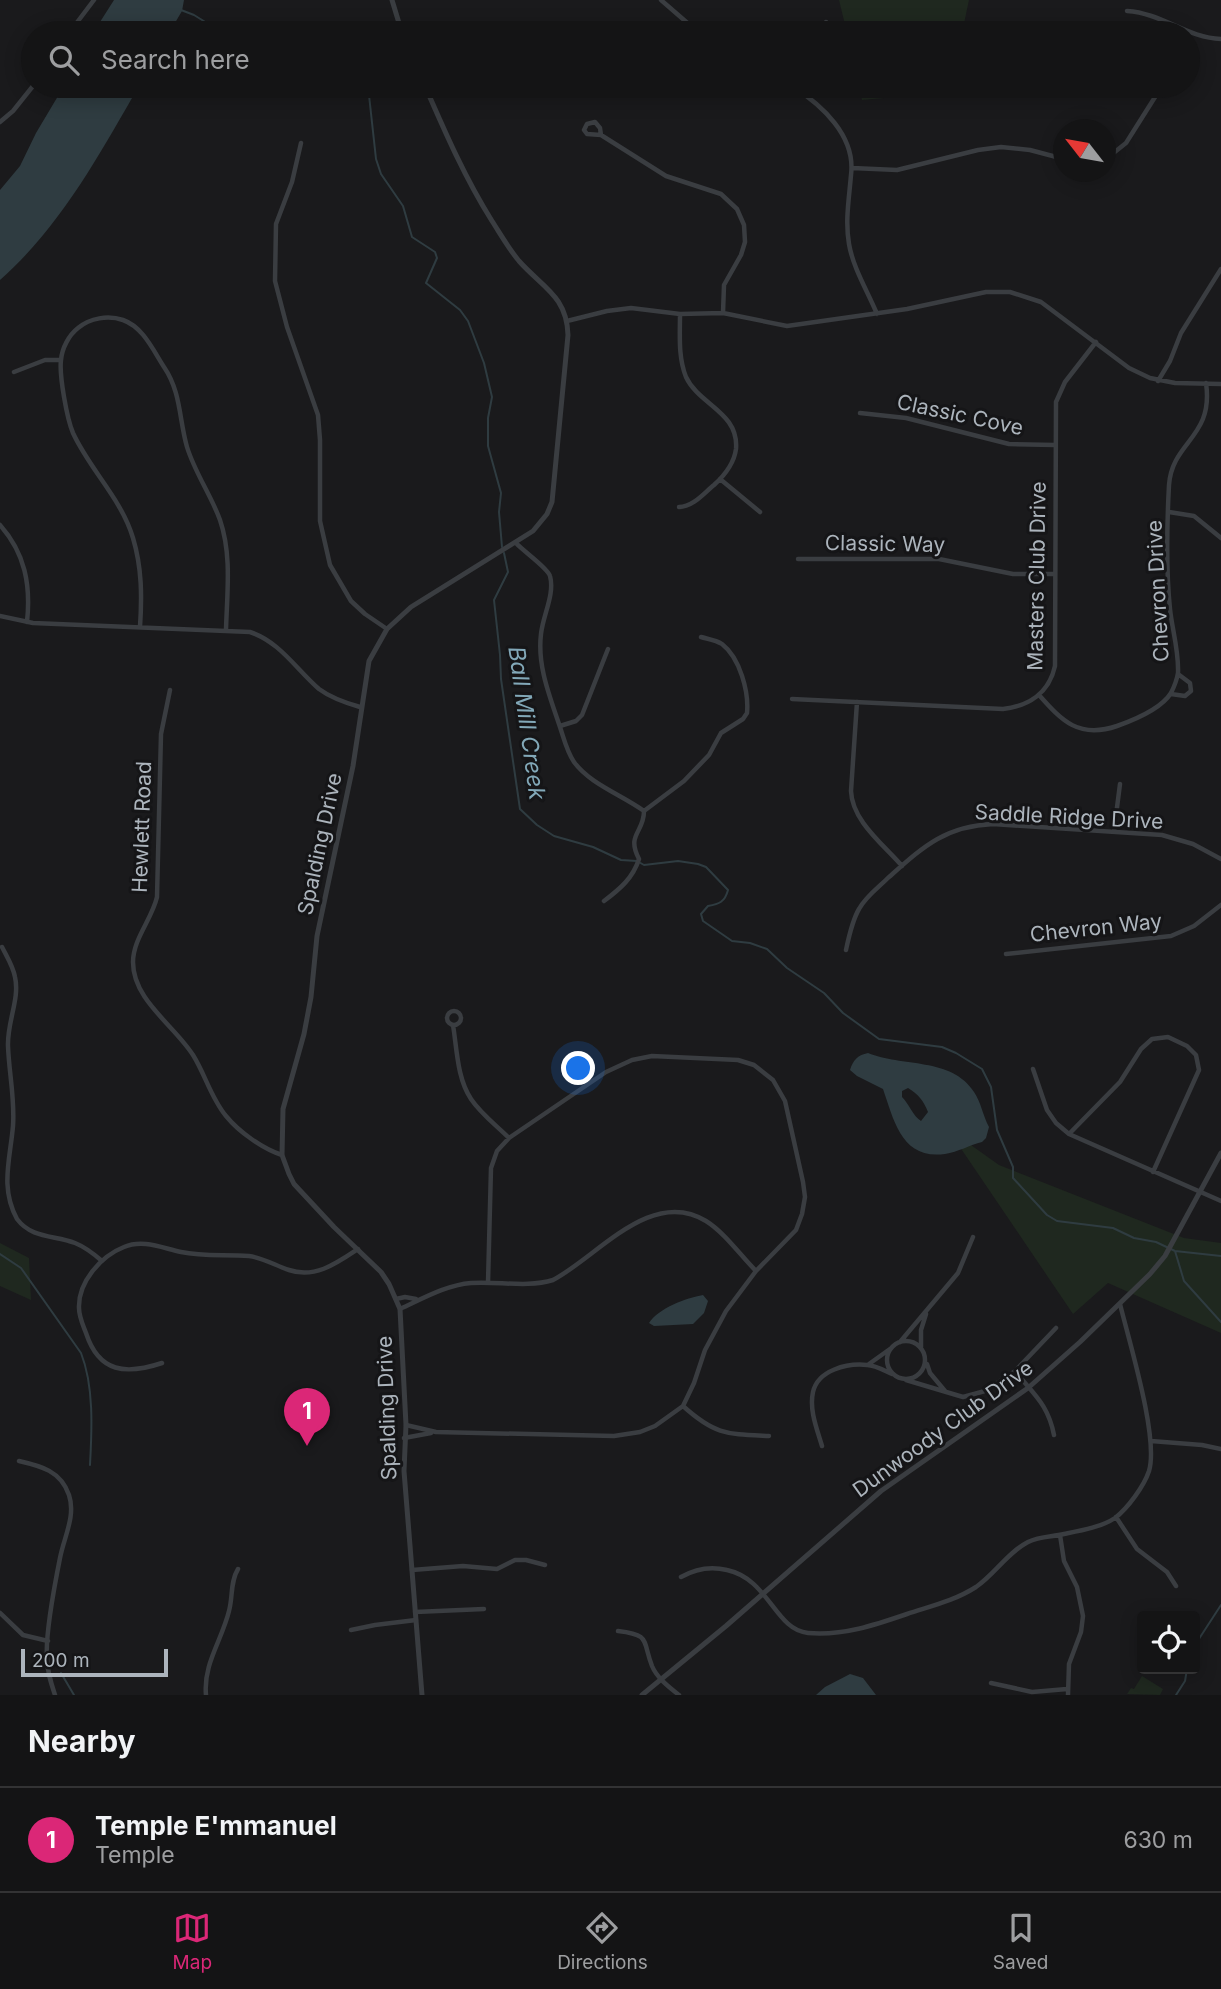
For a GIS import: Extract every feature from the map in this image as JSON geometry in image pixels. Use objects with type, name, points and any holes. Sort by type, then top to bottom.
[{"type":"street","points":[[78,21],[94,0]]},
{"type":"street","points":[[392,0],[398,21]]},
{"type":"street","points":[[661,0],[685,21]]},
{"type":"street","points":[[1128,11],[1153,15],[1163,21]]},
{"type":"street","points":[[1200,37],[1221,40]]},
{"type":"street","points":[[0,122],[23,98]]},
{"type":"street","points":[[430,98],[455,155],[509,248],[524,267],[556,297],[568,321],[620,308],[680,314],[723,313],[787,326],[877,314],[986,292],[1010,292],[1041,302],[1129,368],[1158,381],[1221,384]]},
{"type":"street","points":[[809,98],[836,124],[847,144],[852,168],[847,205],[849,245],[877,314]]},
{"type":"street","points":[[1116,151],[1126,144],[1155,98]]},
{"type":"street","points":[[600,135],[666,176],[721,194],[737,209],[744,225],[745,242],[741,255],[724,285],[723,313]]},
{"type":"street","points":[[301,143],[292,182],[276,224],[275,281],[287,327],[318,415],[320,521],[330,565],[351,601],[387,629]]},
{"type":"street","points":[[852,168],[897,170],[1001,147],[1030,150],[1053,156]]},
{"type":"street","points":[[1158,381],[1170,361],[1181,333],[1221,269]]},
{"type":"street","points":[[679,507],[691,504],[720,479],[734,458],[735,434],[726,417],[694,391],[687,378],[680,353],[680,314]]},
{"type":"street","points":[[140,627],[141,582],[133,538],[117,501],[72,430],[61,360],[66,342],[78,328],[95,319],[114,318],[141,332],[170,376],[179,399],[187,449],[216,509],[224,535],[228,564],[226,630]]},
{"type":"street","name":"Spalding Drive","points":[[422,1695],[404,1471],[406,1425],[400,1309],[381,1272],[294,1184],[282,1155],[283,1109],[305,1025],[317,936],[353,766],[369,661],[387,629],[411,607],[516,543],[540,525],[552,502],[568,321]]},
{"type":"street","name":"Masters Club Drive","points":[[792,699],[1003,709],[1022,705],[1039,695],[1050,682],[1055,666],[1055,410],[1058,394],[1096,342]]},
{"type":"street","points":[[14,372],[45,360],[61,360]]},
{"type":"street","name":"Chevron Drive","points":[[1170,694],[1178,674],[1170,607],[1171,470],[1179,454],[1195,436],[1202,423],[1207,404],[1206,383]]},
{"type":"street","name":"Classic Cove","points":[[859,413],[906,418],[1009,444],[1055,445]]},
{"type":"street","points":[[720,479],[760,512]]},
{"type":"street","points":[[1169,512],[1194,516],[1221,538]]},
{"type":"street","points":[[0,525],[17,548],[24,565],[29,601],[27,622]]},
{"type":"street","points":[[516,543],[545,568],[550,576],[550,599],[541,629],[540,653],[547,688],[569,753],[580,769],[644,811]]},
{"type":"street","name":"Classic Way","points":[[798,559],[939,559],[1013,574],[1055,574]]},
{"type":"street","points":[[0,616],[27,622],[250,632],[269,640],[321,690],[340,701],[360,707]]},
{"type":"street","points":[[644,811],[684,780],[709,755],[721,733],[743,719],[747,713],[743,681],[732,655],[721,643],[701,637]]},
{"type":"street","points":[[560,726],[576,721],[582,715],[608,649]]},
{"type":"street","points":[[1039,695],[1065,722],[1092,730],[1119,725],[1155,707],[1170,694],[1185,695],[1191,691],[1190,683],[1178,674]]},
{"type":"street","name":"Hewlett Road","points":[[170,690],[161,734],[157,897],[135,950],[135,975],[145,997],[193,1055],[226,1117],[260,1144],[282,1155]]},
{"type":"street","points":[[857,702],[851,791],[853,804],[860,819],[902,866]]},
{"type":"street","points":[[1114,831],[1120,784]]},
{"type":"street","points":[[604,901],[625,885],[638,863],[633,841],[644,819],[644,811]]},
{"type":"street","name":"Saddle Ridge Drive","points":[[846,950],[854,918],[862,904],[934,840],[967,826],[993,824],[1142,832],[1176,838],[1221,859]]},
{"type":"street","name":"Chevron Way","points":[[1006,954],[1171,936],[1194,926],[1221,905]]},
{"type":"street","points":[[2,947],[17,986],[8,1038],[13,1129],[3,1176],[9,1205],[17,1219],[30,1231],[77,1244],[102,1261]]},
{"type":"street","points":[[453,1025],[461,1075],[467,1092],[478,1108],[509,1138]]},
{"type":"street","points":[[1069,1134],[1120,1082],[1146,1044],[1160,1037],[1175,1039],[1196,1055],[1199,1070],[1153,1172]]},
{"type":"street","points":[[404,1438],[436,1433],[624,1435],[655,1426],[683,1406],[716,1327],[756,1271],[796,1230],[802,1214],[804,1197],[785,1101],[773,1080],[754,1065],[738,1060],[652,1056],[632,1060],[606,1072],[509,1138],[497,1151],[491,1168],[488,1283]]},
{"type":"street","points":[[1033,1069],[1047,1110],[1056,1123],[1069,1134],[1221,1201]]},
{"type":"street","name":"Dunwoody Club Drive","points":[[642,1695],[881,1491],[1028,1388],[1055,1366],[1120,1304],[1164,1256],[1221,1153]]},
{"type":"street","points":[[400,1309],[462,1284],[536,1284],[553,1280],[639,1221],[654,1214],[670,1212],[690,1214],[708,1222],[756,1271]]},
{"type":"street","points":[[822,1446],[814,1418],[813,1393],[818,1381],[827,1372],[837,1368],[868,1364],[900,1342],[964,1264],[973,1237]]},
{"type":"street","points":[[162,1363],[137,1370],[119,1369],[103,1362],[90,1347],[80,1318],[79,1298],[86,1281],[102,1261],[123,1247],[144,1244],[201,1256],[254,1257],[290,1270],[308,1272],[331,1267],[358,1249]]},
{"type":"street","points":[[396,1299],[405,1297],[417,1300]]},
{"type":"street","points":[[681,1577],[704,1569],[720,1568],[744,1575],[764,1592],[782,1618],[803,1632],[846,1631],[923,1611],[957,1597],[977,1586],[1021,1546],[1040,1537],[1060,1535],[1116,1517],[1149,1472],[1151,1441],[1120,1304]]},
{"type":"street","points":[[926,1313],[921,1330],[921,1348],[930,1373],[946,1392]]},
{"type":"street","points":[[868,1364],[906,1380],[962,1397],[985,1391],[1014,1371],[1056,1328]]},
{"type":"street","points":[[900,1342],[912,1342],[921,1348]]},
{"type":"street","points":[[890,1349],[887,1364],[892,1374]]},
{"type":"street","points":[[906,1380],[919,1374],[925,1361]]},
{"type":"street","points":[[1014,1371],[1028,1388],[1037,1394],[1051,1419],[1054,1435]]},
{"type":"street","points":[[683,1406],[701,1423],[718,1431],[769,1436]]},
{"type":"street","points":[[406,1425],[436,1433]]},
{"type":"street","points":[[1151,1441],[1221,1449]]},
{"type":"street","points":[[19,1461],[40,1465],[53,1472],[65,1485],[71,1501],[71,1517],[59,1563],[48,1641],[47,1665],[54,1695]]},
{"type":"street","points":[[1116,1517],[1137,1549],[1167,1572],[1175,1586]]},
{"type":"street","points":[[990,1683],[1032,1692],[1068,1692],[1069,1664],[1081,1632],[1083,1616],[1077,1587],[1064,1561],[1060,1535]]},
{"type":"street","points":[[412,1570],[463,1566],[497,1569],[515,1560],[545,1565]]},
{"type":"street","points":[[206,1695],[209,1663],[228,1615],[233,1579],[238,1569]]},
{"type":"street","points":[[415,1612],[484,1609]]},
{"type":"street","points":[[0,1613],[23,1635],[48,1641]]},
{"type":"street","points":[[351,1630],[416,1620]]},
{"type":"street","points":[[618,1631],[637,1633],[645,1642],[652,1666],[661,1679],[679,1695]]},
{"type":"shaded area","points":[[114,0],[184,0],[176,21],[101,21]]},
{"type":"shaded area","points":[[839,0],[969,0],[965,21],[844,21]]},
{"type":"shaded area","points":[[57,98],[132,98],[94,163],[60,213],[42,237],[0,280],[0,190],[20,166]]},
{"type":"shaded area","points":[[864,1054],[953,1073],[974,1092],[989,1127],[986,1138],[982,1142],[945,1154],[930,1154],[909,1145],[896,1125],[883,1089],[850,1070],[856,1058]],"holes":[[[908,1088],[920,1098],[928,1112],[921,1121],[902,1097],[902,1091]]]},
{"type":"shaded area","points":[[947,1128],[999,1165],[1184,1238],[1221,1243],[1221,1333],[1108,1283],[1073,1314]]},
{"type":"shaded area","points":[[0,1243],[29,1258],[31,1300],[0,1286]]},
{"type":"shaded area","points":[[703,1295],[708,1301],[704,1313],[693,1324],[654,1326],[649,1323],[673,1304]]},
{"type":"shaded area","points":[[850,1674],[863,1678],[876,1695],[816,1695],[825,1687]]},
{"type":"shaded area","points":[[1142,1676],[1163,1689],[1160,1695],[1127,1694],[1131,1688],[1134,1689]]},
{"type":"waterway","name":"Ball Mill Creek","points":[[181,10],[204,21]]},
{"type":"waterway","name":"Ball Mill Creek","points":[[369,98],[376,159],[381,174],[403,206],[412,237],[435,252],[437,258],[426,283],[460,310],[468,321],[484,363],[492,397],[488,418],[488,446],[501,493],[499,512],[502,547]]},
{"type":"waterway","name":"Ball Mill Creek","points":[[504,553],[508,572],[494,600],[501,679],[520,809],[554,836],[593,847],[621,860],[637,861],[644,865],[678,861],[706,867],[728,890],[723,900],[708,906],[701,914],[703,921],[732,941],[767,949],[787,968],[824,993],[843,1013],[879,1039],[942,1047],[982,1069],[991,1087],[997,1130],[1013,1167],[1013,1178],[1047,1215],[1057,1221],[1113,1228],[1175,1251],[1221,1256]]},
{"type":"waterway","points":[[1175,1251],[1184,1281],[1221,1322]]},
{"type":"waterway","points":[[0,1254],[21,1268],[81,1353],[90,1393],[90,1465]]},
{"type":"waterway","points":[[1200,1637],[1221,1605]]},
{"type":"waterway","points":[[61,1673],[74,1695]]},
{"type":"waterway","points":[[1176,1695],[1186,1674]]},
{"type":"place","name":"Temple E'mmanuel","points":[[307,1446]]}]
